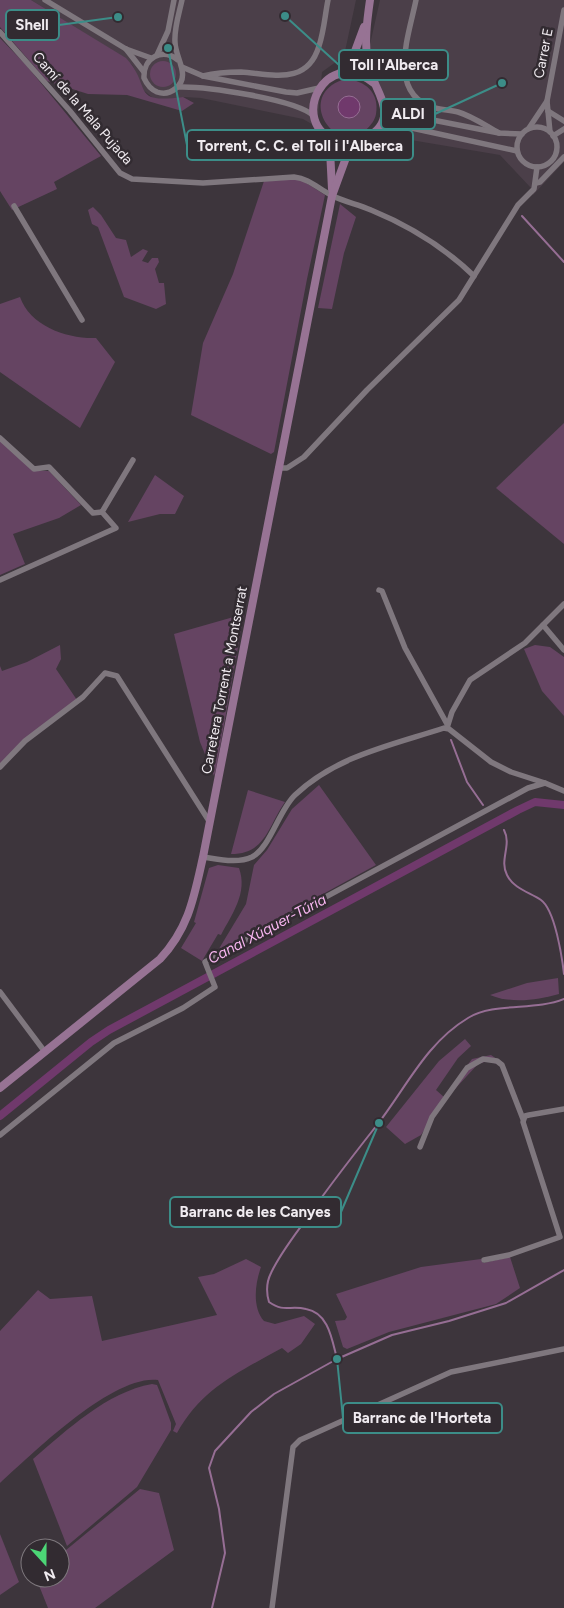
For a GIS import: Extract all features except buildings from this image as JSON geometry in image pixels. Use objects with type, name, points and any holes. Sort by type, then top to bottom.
[{"type":"main road","points":[[332,196],[330,150],[326,135],[314,116],[315,97],[325,81],[340,73],[354,54],[367,18],[370,0]]},
{"type":"main road","points":[[332,196],[347,155],[360,141],[376,130],[383,116],[384,101],[375,84],[368,64],[367,18]]},
{"type":"main road","points":[[340,73],[359,74],[375,84]]},
{"type":"main road","points":[[326,135],[342,142],[360,141]]},
{"type":"main road","name":"Carretera Torrent a Montserrat","points":[[0,1088],[147,971],[171,948],[181,932],[190,911],[203,857],[332,196]]},
{"type":"street","points":[[45,0],[126,50],[154,57],[168,54],[178,60],[182,66],[183,78],[178,87]]},
{"type":"street","points":[[144,72],[168,31],[174,0]]},
{"type":"street","points":[[178,60],[175,34],[182,0]]},
{"type":"street","points":[[203,76],[240,72],[286,76],[304,69],[315,56],[319,46],[328,0]]},
{"type":"street","points":[[416,0],[404,67],[405,80],[411,93],[434,108],[458,112],[499,133]]},
{"type":"street","name":"Carrer E","points":[[546,101],[564,10]]},
{"type":"street","name":"Camí de la Mala Pujada","points":[[0,32],[70,111],[120,173],[132,179],[203,183],[307,179],[332,196],[384,215],[424,236],[444,249],[474,276]]},
{"type":"street","points":[[126,50],[144,72],[146,84],[155,92],[167,93],[178,87],[204,88],[298,106],[314,116]]},
{"type":"street","points":[[182,66],[203,76],[286,92],[297,93],[319,88]]},
{"type":"street","points":[[384,101],[402,114],[499,133],[522,134]]},
{"type":"street","points":[[546,101],[552,134],[557,148],[556,154],[544,166],[537,167],[522,161],[517,151],[518,140],[529,128],[546,101]]},
{"type":"street","points":[[548,111],[564,121]]},
{"type":"street","points":[[376,130],[407,127],[517,151]]},
{"type":"street","points":[[529,128],[539,127],[552,134]]},
{"type":"street","points":[[552,134],[564,129]]},
{"type":"street","points":[[536,183],[540,182],[564,157]]},
{"type":"street","points":[[278,468],[289,467],[304,457],[367,390],[459,300],[518,206],[534,189],[537,167]]},
{"type":"street","points":[[14,206],[82,320]]},
{"type":"street","points":[[0,438],[34,469],[49,467],[93,513],[102,512]]},
{"type":"street","points":[[102,512],[133,460]]},
{"type":"street","points":[[0,580],[116,528],[102,512]]},
{"type":"street","points":[[379,590],[412,662],[447,726],[491,762],[564,791]]},
{"type":"street","points":[[203,857],[239,860],[251,857],[262,847],[286,805],[314,779],[343,762],[447,726],[470,680],[525,643],[564,604]]},
{"type":"street","points":[[543,625],[564,650]]},
{"type":"street","points":[[0,767],[25,741],[83,697],[105,673],[117,676],[209,821]]},
{"type":"street","points":[[0,1135],[114,1043],[183,1008],[215,988],[205,962],[528,788],[545,783],[564,784]]},
{"type":"street","points":[[0,992],[45,1052]]},
{"type":"street","points":[[420,1147],[432,1117],[467,1068],[483,1059],[497,1061],[502,1065],[523,1119],[561,1235],[557,1239],[509,1255],[484,1260]]},
{"type":"street","points":[[523,1119],[529,1115],[564,1109]]},
{"type":"street","points":[[272,1608],[293,1447],[300,1440],[451,1372],[564,1348]]},
{"type":"shaded area","points":[[0,0],[31,0],[126,58],[134,68],[144,91],[148,95],[166,99],[183,97],[194,103],[182,111],[127,95],[88,94],[47,81],[0,27]]},
{"type":"shaded area","points":[[31,0],[356,0],[344,56],[322,72],[317,127],[303,119],[201,98],[154,99],[141,88],[133,66],[125,58]]},
{"type":"shaded area","points":[[380,0],[564,0],[564,162],[533,195],[531,188],[500,155],[393,137],[379,137],[385,114],[370,63],[369,49]]},
{"type":"shaded area","points":[[0,38],[26,65],[101,156],[54,182],[57,189],[12,210],[0,191]]},
{"type":"shaded area","points":[[163,61],[172,65],[176,74],[172,83],[163,87],[154,83],[150,74],[154,65]]},
{"type":"shaded area","points":[[345,79],[365,85],[370,89],[376,100],[377,107],[374,120],[366,130],[354,136],[342,136],[332,130],[324,120],[321,109],[322,97],[330,87]]},
{"type":"shaded area","points":[[349,96],[357,99],[360,107],[357,115],[349,118],[341,115],[338,107],[341,99]]},
{"type":"shaded area","points":[[300,179],[325,195],[274,452],[271,454],[191,415],[203,343],[233,274],[264,181]]},
{"type":"shaded area","points":[[340,204],[356,217],[344,253],[332,309],[318,308]]},
{"type":"shaded area","points":[[93,207],[101,215],[116,238],[126,240],[131,257],[143,249],[148,251],[142,261],[148,263],[152,258],[158,258],[159,262],[155,269],[159,283],[164,283],[166,304],[156,309],[124,297],[98,227],[92,224],[88,210]]},
{"type":"shaded area","points":[[20,297],[32,316],[41,323],[51,329],[73,336],[96,338],[115,362],[80,428],[0,372],[0,304]]},
{"type":"shaded area","points":[[564,423],[564,544],[496,488]]},
{"type":"shaded area","points":[[0,440],[33,471],[49,471],[81,505],[59,518],[13,534],[25,564],[0,575]]},
{"type":"shaded area","points":[[155,475],[184,496],[175,514],[160,514],[128,522]]},
{"type":"shaded area","points":[[244,614],[214,776],[200,742],[174,634]]},
{"type":"shaded area","points":[[60,645],[61,659],[56,669],[77,700],[25,741],[0,767],[0,666],[2,671],[27,662]]},
{"type":"shaded area","points":[[535,645],[550,647],[564,657],[564,716],[542,691],[524,649]]},
{"type":"shaded area","points":[[319,785],[376,865],[217,952],[246,904],[254,865],[267,850],[292,809]]},
{"type":"shaded area","points":[[248,790],[285,802],[259,844],[243,853],[231,854]]},
{"type":"shaded area","points":[[218,865],[239,868],[242,886],[234,911],[221,935],[218,934],[202,961],[181,948],[196,923],[194,922],[209,868]]},
{"type":"shaded area","points":[[558,978],[559,994],[551,996],[516,1000],[490,995],[527,983]]},
{"type":"shaded area","points":[[465,1039],[471,1046],[458,1058],[436,1090],[444,1097],[472,1059],[491,1055],[504,1064],[488,1061],[478,1064],[442,1103],[421,1135],[405,1144],[386,1127],[439,1061]]},
{"type":"shaded area","points":[[510,1257],[520,1288],[496,1304],[389,1332],[347,1349],[343,1347],[335,1321],[345,1320],[347,1317],[336,1294],[421,1267],[481,1259],[483,1263]]},
{"type":"shaded area","points":[[246,1259],[261,1267],[257,1281],[256,1302],[264,1321],[275,1324],[304,1316],[315,1324],[301,1344],[288,1353],[282,1348],[223,1383],[198,1404],[177,1433],[173,1431],[176,1424],[158,1380],[140,1382],[119,1389],[74,1418],[0,1483],[0,1331],[38,1290],[50,1299],[92,1296],[102,1341],[217,1315],[198,1277],[214,1274]]},
{"type":"shaded area","points":[[152,1384],[157,1385],[171,1423],[171,1430],[137,1487],[70,1543],[70,1538],[64,1538],[33,1459],[88,1414],[119,1395],[135,1388]]},
{"type":"shaded area","points":[[140,1489],[159,1493],[174,1550],[95,1608],[48,1608],[40,1588],[70,1588],[70,1547]]},
{"type":"shaded area","points":[[0,1534],[19,1582],[0,1595]]},
{"type":"waterway","points":[[522,216],[564,262]]},
{"type":"waterway","points":[[451,740],[467,782],[483,805]]},
{"type":"waterway","name":"Canal Xúquer-Túria","points":[[0,1116],[91,1042],[109,1030],[518,810],[535,802],[564,805]]},
{"type":"waterway","points":[[504,830],[507,841],[504,864],[507,875],[514,884],[546,905],[557,934],[564,974]]},
{"type":"waterway","points":[[337,1359],[328,1328],[320,1316],[306,1309],[283,1308],[269,1302],[267,1284],[281,1254],[329,1187],[388,1111],[428,1053],[453,1028],[478,1013],[502,1008],[553,1003],[564,999]]},
{"type":"waterway","points":[[212,1608],[225,1553],[219,1509],[209,1468],[215,1451],[251,1412],[274,1394],[337,1359],[392,1335],[449,1321],[506,1303],[564,1270]]},
{"type":"place","name":"Toll l'Alberca","points":[[285,16]]},
{"type":"place","name":"Shell","points":[[118,17]]},
{"type":"place","name":"Torrent, C. C. el Toll i l'Alberca","points":[[168,48]]},
{"type":"place","name":"ALDI","points":[[502,83]]},
{"type":"place","name":"Barranc de les Canyes","points":[[379,1123]]},
{"type":"place","name":"Barranc de l'Horteta","points":[[337,1359]]}]
